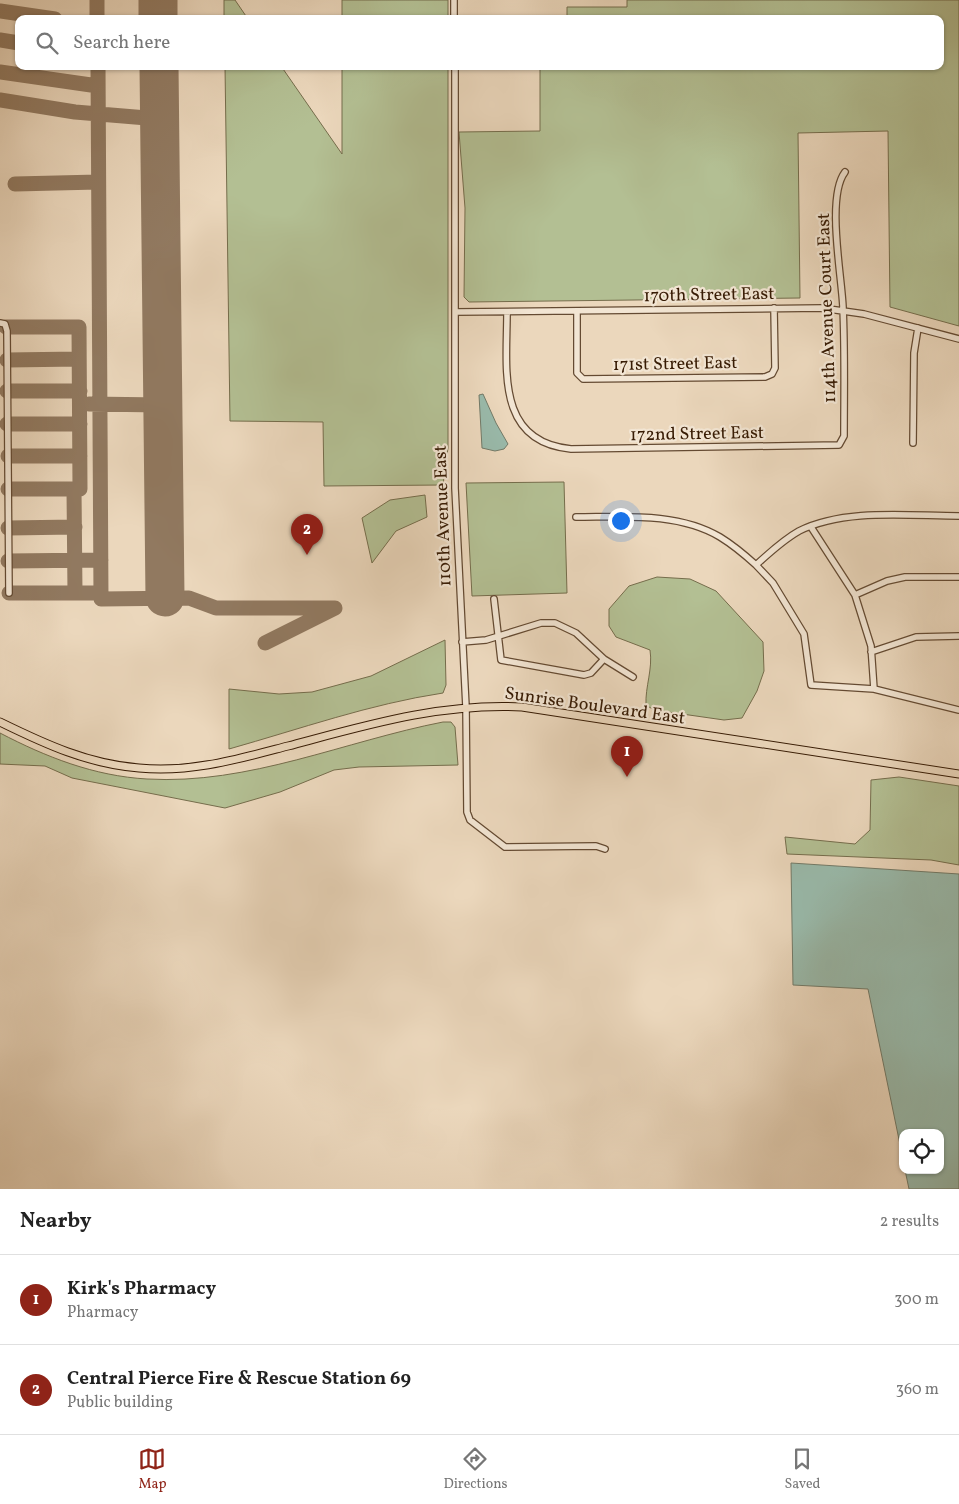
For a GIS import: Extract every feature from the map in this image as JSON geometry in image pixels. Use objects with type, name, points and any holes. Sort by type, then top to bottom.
[{"type":"main road","name":"Sunrise Boulevard East","points":[[0,722],[57,749],[95,761],[140,769],[178,769],[216,765],[429,711],[466,707],[538,709],[959,774]]},
{"type":"street","points":[[454,0],[454,15]]},
{"type":"street","name":"110th Avenue East","points":[[455,70],[456,524],[466,707],[468,812],[470,820],[505,847],[596,846],[605,850]]},
{"type":"street","name":"114th Avenue Court East","points":[[841,444],[844,436],[843,310],[838,266],[838,188],[845,172]]},
{"type":"street","name":"170th Street East","points":[[456,312],[577,312],[774,308],[843,310],[959,339]]},
{"type":"street","name":"171st Street East","points":[[577,312],[578,377],[583,379],[764,377],[772,374],[775,361],[774,308]]},
{"type":"street","name":"172nd Street East","points":[[507,312],[507,382],[509,401],[515,415],[527,430],[554,447],[571,449],[656,449],[834,446],[841,444]]},
{"type":"street","points":[[0,323],[6,327],[9,593]]},
{"type":"street","points":[[913,443],[914,353],[918,328]]},
{"type":"street","points":[[0,489],[8,489]]},
{"type":"street","points":[[756,565],[784,541],[826,520],[856,516],[959,516]]},
{"type":"street","points":[[576,517],[662,519],[700,528],[719,536],[756,565],[778,589],[804,634],[811,685],[874,689],[959,710]]},
{"type":"street","points":[[811,526],[854,595],[872,652],[874,689]]},
{"type":"street","points":[[854,595],[887,581],[905,577],[959,577]]},
{"type":"street","points":[[494,599],[501,660],[510,664],[584,675],[591,673],[604,660]]},
{"type":"street","points":[[462,642],[497,638],[541,623],[555,623],[576,633],[604,660],[633,677]]},
{"type":"street","points":[[872,652],[916,637],[959,636]]},
{"type":"shaded area","points":[[224,0],[235,0],[245,15],[224,15]]},
{"type":"shaded area","points":[[342,0],[448,0],[448,15],[342,15]]},
{"type":"shaded area","points":[[627,0],[959,0],[959,326],[890,307],[888,131],[798,133],[800,298],[469,302],[464,297],[465,208],[459,132],[540,131],[540,70],[944,70],[944,15],[567,15],[567,7],[627,7]]},
{"type":"shaded area","points":[[225,70],[284,70],[342,154],[342,70],[448,70],[448,448],[443,485],[324,486],[323,422],[230,421]]},
{"type":"shaded area","points":[[483,394],[508,444],[504,449],[495,451],[482,448],[479,395]]},
{"type":"shaded area","points":[[564,482],[567,593],[472,596],[466,483]]},
{"type":"shaded area","points":[[425,495],[427,517],[396,531],[372,563],[362,518],[390,500]]},
{"type":"shaded area","points":[[657,577],[690,579],[716,591],[763,642],[764,671],[757,691],[742,718],[724,720],[654,710],[646,705],[651,657],[650,650],[616,637],[609,626],[609,609],[629,586]]},
{"type":"shaded area","points":[[445,640],[446,685],[443,693],[362,710],[229,749],[229,689],[279,694],[312,692],[371,676]]},
{"type":"shaded area","points":[[443,722],[451,722],[455,727],[458,765],[359,767],[334,770],[280,792],[225,808],[72,778],[45,766],[0,764],[0,733],[35,750],[71,764],[108,774],[147,779],[185,779],[260,769]]},
{"type":"shaded area","points":[[899,777],[959,786],[959,865],[931,860],[787,854],[785,837],[855,844],[870,830],[871,780]]},
{"type":"shaded area","points":[[791,863],[959,874],[959,1189],[909,1189],[906,1174],[944,1174],[944,1129],[899,1129],[899,1140],[868,989],[793,985]]},
{"type":"taxiway","points":[[97,0],[97,15]]},
{"type":"taxiway","points":[[0,11],[28,15]]},
{"type":"taxiway","points":[[0,40],[15,42]]},
{"type":"taxiway","points":[[98,70],[101,599],[189,598],[216,608],[335,608],[265,643]]},
{"type":"taxiway","points":[[0,72],[98,86]]},
{"type":"taxiway","points":[[0,100],[75,112],[159,119]]},
{"type":"taxiway","points":[[15,184],[98,182]]},
{"type":"taxiway","points":[[6,327],[79,327],[80,489],[74,489],[75,593]]},
{"type":"taxiway","points":[[7,360],[79,359]]},
{"type":"taxiway","points":[[7,391],[80,391]]},
{"type":"taxiway","points":[[89,404],[163,405]]},
{"type":"taxiway","points":[[7,424],[80,424]]},
{"type":"taxiway","points":[[8,456],[80,456]]},
{"type":"taxiway","points":[[8,489],[74,489]]},
{"type":"taxiway","points":[[8,528],[75,527]]},
{"type":"taxiway","points":[[8,561],[101,560]]},
{"type":"taxiway","points":[[9,593],[101,593]]},
{"type":"runway","points":[[158,0],[158,15]]},
{"type":"runway","points":[[159,70],[165,597]]},
{"type":"place","name":"Central Pierce Fire & Rescue Station 69","points":[[307,555]]},
{"type":"place","name":"Kirk's Pharmacy","points":[[627,777]]}]
